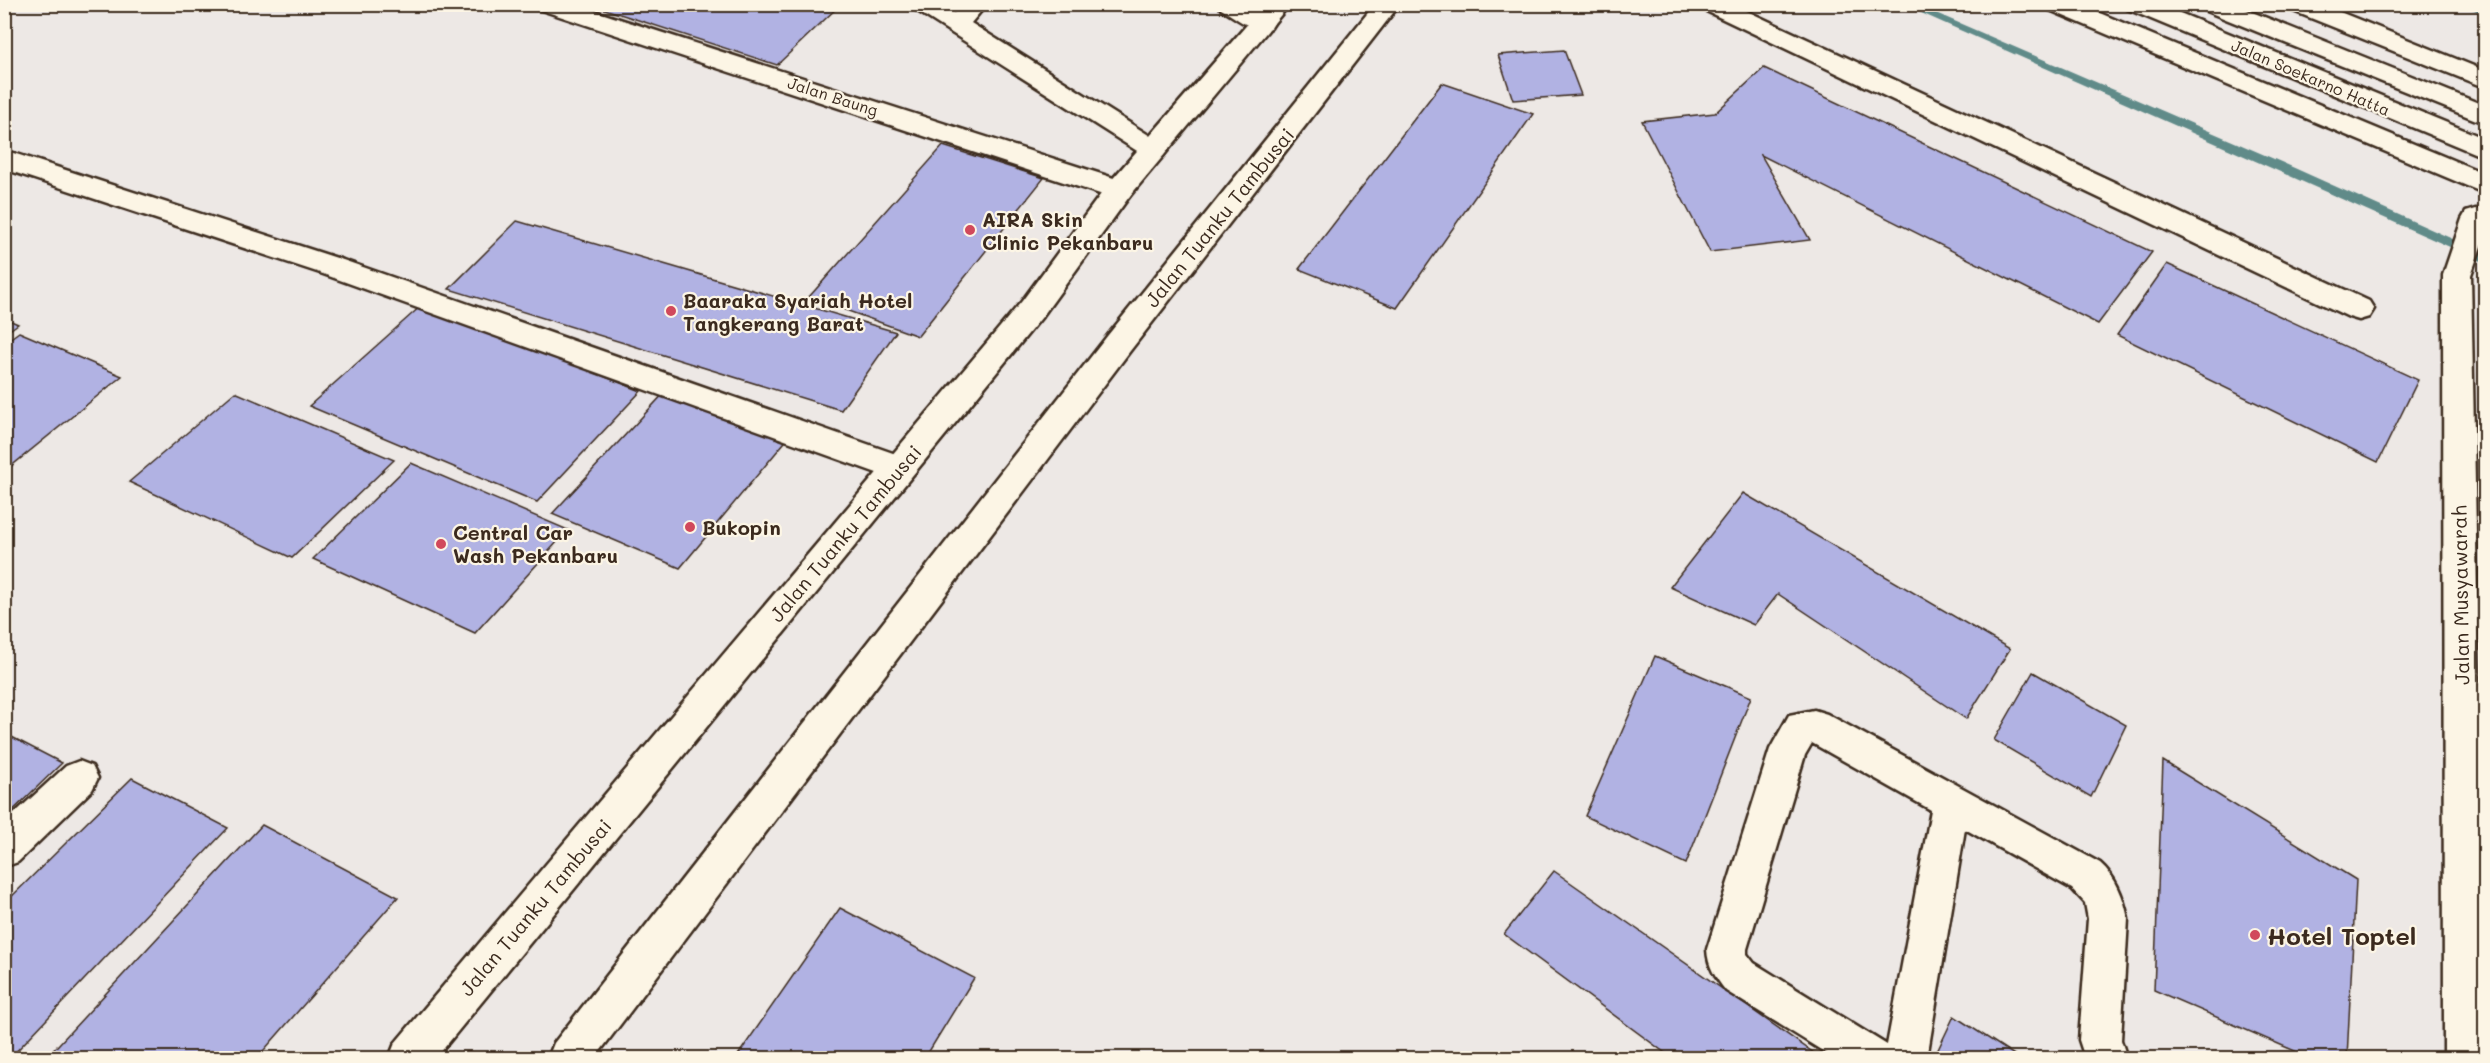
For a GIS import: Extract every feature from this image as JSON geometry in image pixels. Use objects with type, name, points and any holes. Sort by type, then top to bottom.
[{"type":"main road","name":"Jalan Baung","points":[[547,4],[1119,190]]},
{"type":"main road","points":[[923,4],[1154,150]]},
{"type":"main road","points":[[956,25],[975,4]]},
{"type":"main road","points":[[1230,4],[1270,14]]},
{"type":"main road","name":"Jalan Tuanku Tambusai","points":[[569,1059],[1119,343],[1388,4]]},
{"type":"main road","points":[[1711,4],[2359,309]]},
{"type":"main road","points":[[2056,4],[2486,185]]},
{"type":"main road","name":"Jalan Soekarno Hatta","points":[[2136,4],[2486,149]]},
{"type":"main road","name":"Jalan Soekarno Hatta","points":[[2210,4],[2486,116]]},
{"type":"main road","points":[[2297,4],[2486,80]]},
{"type":"main road","name":"Jalan Tuanku Tambusai","points":[[410,1059],[1032,309],[1119,190],[1270,14]]},
{"type":"main road","points":[[4,159],[333,267],[899,468]]},
{"type":"main road","name":"Jalan Musyawarah","points":[[2464,1059],[2457,275],[2478,232]]},
{"type":"main road","points":[[1872,1059],[1740,977],[1728,962],[1727,949],[1788,749],[1802,727],[1814,726],[2086,876],[2099,887],[2106,904],[2108,919],[2100,1040],[2106,1059]]},
{"type":"main road","points":[[4,849],[79,778]]},
{"type":"main road","points":[[1906,1059],[1951,802]]},
{"type":"building","points":[[589,4],[841,4],[777,65]]},
{"type":"building","points":[[1564,50],[1581,95],[1513,100],[1498,55]]},
{"type":"building","points":[[1764,68],[2152,252],[2098,324],[1761,155],[1810,240],[1710,252],[1642,121],[1715,113]]},
{"type":"building","points":[[1442,83],[1533,114],[1397,308],[1299,269]]},
{"type":"building","points":[[943,146],[1044,178],[918,336],[809,297]]},
{"type":"building","name":"Baaraka Syariah Hotel Tangkerang Barat","points":[[517,221],[896,332],[841,410],[449,289]]},
{"type":"building","points":[[2167,264],[2418,380],[2378,462],[2117,335]]},
{"type":"building","points":[[422,305],[641,391],[537,502],[309,406]]},
{"type":"building","points":[[4,318],[18,324],[4,334]]},
{"type":"building","points":[[19,332],[122,376],[10,467],[4,464],[4,343]]},
{"type":"building","points":[[667,390],[789,437],[680,568],[552,514]]},
{"type":"building","points":[[235,392],[394,460],[292,558],[129,482]]},
{"type":"building","name":"Central Car Wash Pekanbaru","points":[[411,463],[568,530],[475,633],[313,559]]},
{"type":"building","points":[[1743,493],[2010,649],[1966,719],[1778,594],[1754,625],[1670,587]]},
{"type":"building","points":[[1655,656],[1751,697],[1686,864],[1585,816]]},
{"type":"building","points":[[2033,672],[2126,725],[2091,797],[1994,740]]},
{"type":"building","points":[[4,733],[62,763],[4,819]]},
{"type":"building","name":"Hotel Toptel","points":[[2163,761],[2356,880],[2347,1058],[2311,1058],[2154,990]]},
{"type":"building","points":[[132,778],[228,828],[10,1058],[4,1058],[4,904]]},
{"type":"building","points":[[262,825],[398,897],[257,1058],[46,1058]]},
{"type":"building","points":[[1554,871],[1821,1058],[1672,1058],[1504,934]]},
{"type":"building","points":[[840,908],[974,978],[925,1058],[736,1058]]},
{"type":"building","points":[[1954,1016],[2019,1058],[1934,1058]]},
{"type":"waterway","points":[[1906,4],[2277,165],[2486,259]]},
{"type":"waterway","points":[[2465,4],[2486,12]]},
{"type":"place","name":"AIRA Skin Clinic Pekanbaru","points":[[970,230]]},
{"type":"place","name":"Baaraka Syariah Hotel Tangkerang Barat","points":[[671,311]]},
{"type":"place","name":"Bukopin","points":[[690,527]]},
{"type":"place","name":"Central Car Wash Pekanbaru","points":[[441,544]]},
{"type":"place","name":"Hotel Toptel","points":[[2255,935]]}]
